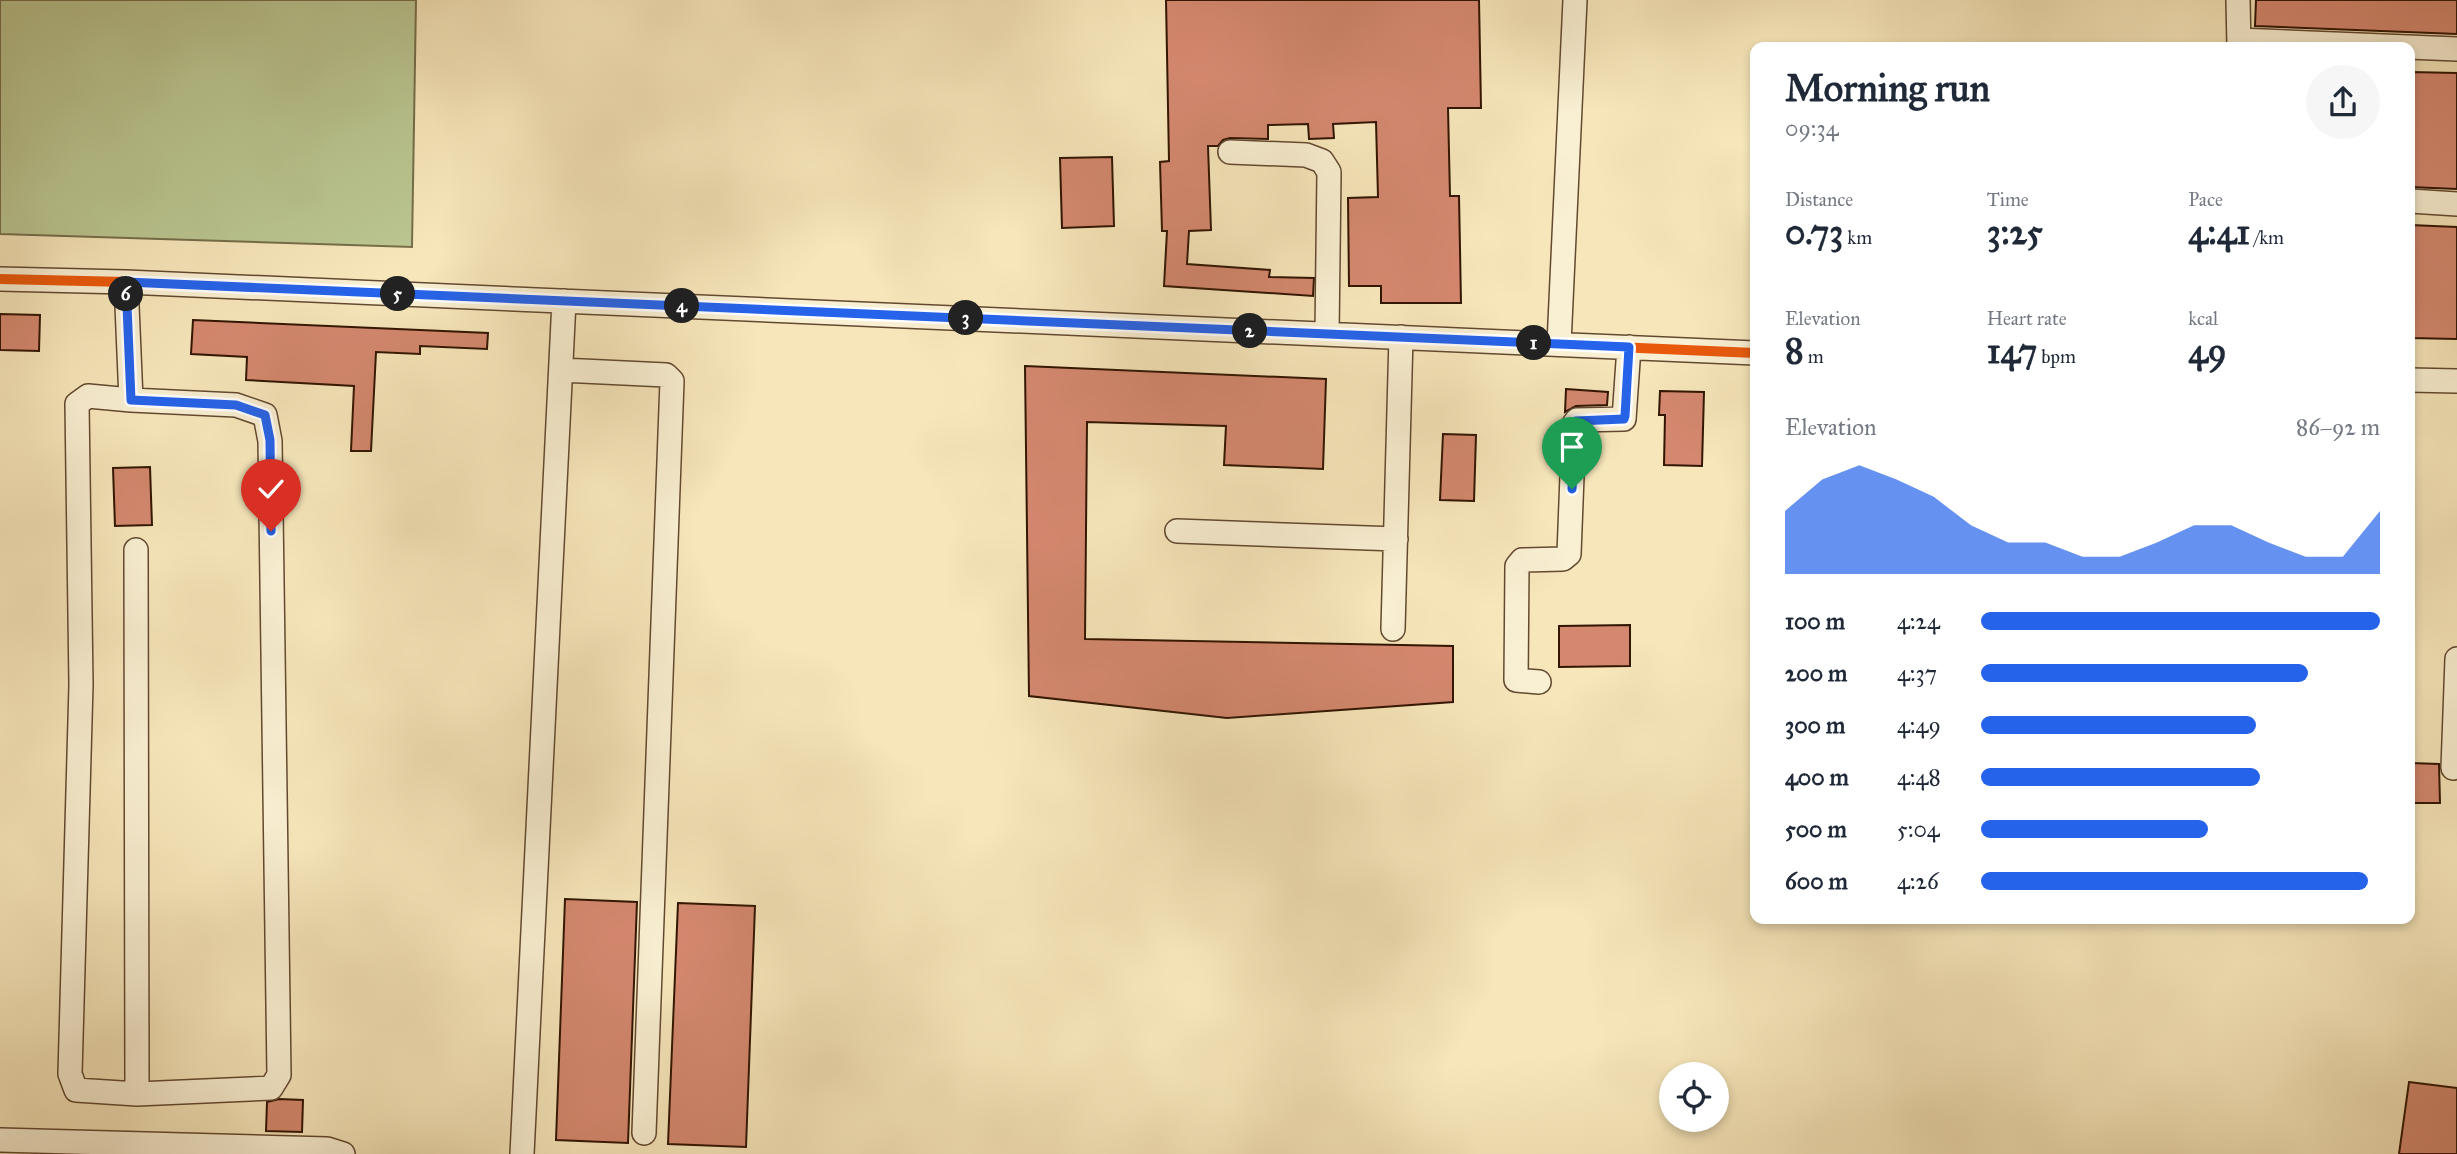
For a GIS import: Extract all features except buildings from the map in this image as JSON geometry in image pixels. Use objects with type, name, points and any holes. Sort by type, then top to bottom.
[{"type":"street","points":[[1559,344],[1574,0]]},
{"type":"street","points":[[2238,0],[2239,42]]},
{"type":"street","points":[[2415,48],[2457,49]]},
{"type":"street","points":[[1230,152],[1306,155],[1322,161],[1329,172],[1327,334]]},
{"type":"street","points":[[2415,201],[2457,204]]},
{"type":"street","points":[[0,279],[126,282],[1750,353]]},
{"type":"street","points":[[126,282],[131,400]]},
{"type":"street","points":[[522,1154],[564,301]]},
{"type":"street","points":[[1393,629],[1401,337]]},
{"type":"street","points":[[1539,682],[1516,680],[1517,566],[1522,560],[1563,559],[1569,554],[1574,424],[1577,420],[1624,419],[1629,347]]},
{"type":"street","points":[[561,370],[666,375],[672,381],[644,1133]]},
{"type":"street","points":[[2415,380],[2457,381]]},
{"type":"street","points":[[88,396],[131,400],[236,405],[265,415],[270,440],[279,1075],[271,1088],[253,1091],[137,1094],[76,1090],[70,1074],[81,685],[77,404],[88,396]]},
{"type":"street","points":[[1177,531],[1396,539]]},
{"type":"street","points":[[136,550],[137,1094]]},
{"type":"street","points":[[2453,768],[2457,659]]},
{"type":"street","points":[[0,1140],[327,1149],[343,1154]]},
{"type":"green space","points":[[0,0],[416,0],[412,247],[0,234]]},
{"type":"cycle path","points":[[0,279],[126,282],[1750,353]]},
{"type":"route","points":[[271,531],[270,440],[265,415],[236,405],[131,400],[126,282],[1629,347],[1624,419],[1577,420],[1574,424],[1572,489]]}]
